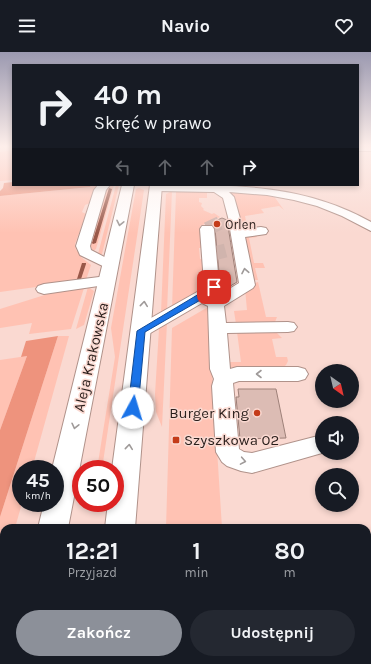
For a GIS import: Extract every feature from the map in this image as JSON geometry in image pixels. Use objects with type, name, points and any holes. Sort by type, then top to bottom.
[{"type":"main road","name":"Aleja Krakowska","points":[[54,524],[128,186]]},
{"type":"main road","points":[[120,524],[156,186]]},
{"type":"street","points":[[103,186],[100,190],[82,246],[85,252],[109,274]]},
{"type":"street","points":[[156,186],[218,188],[240,187],[307,198],[354,216],[371,227]]},
{"type":"street","points":[[141,331],[211,293],[247,285],[230,218],[228,197],[218,188]]},
{"type":"street","points":[[207,229],[211,255],[211,293],[218,328],[220,369],[224,379],[222,386],[228,452],[233,459],[242,462],[252,462],[315,446]]},
{"type":"street","points":[[237,243],[261,231]]},
{"type":"street","points":[[44,289],[109,274]]},
{"type":"street","points":[[218,328],[288,327]]},
{"type":"street","points":[[224,379],[237,374],[298,374]]},
{"type":"shaded area","points":[[0,176],[12,176],[12,180],[0,181]]},
{"type":"shaded area","points":[[12,182],[12,186],[90,186],[0,196],[0,191],[3,188],[4,183]]},
{"type":"shaded area","points":[[97,186],[95,187],[90,203],[85,205],[82,212],[86,214],[75,244],[76,250],[83,256],[81,257],[91,265],[86,280],[0,292],[0,196]]},
{"type":"shaded area","points":[[114,186],[96,249],[93,251],[90,244],[107,188]]},
{"type":"shaded area","points":[[116,186],[119,186],[102,254],[98,254]]},
{"type":"shaded area","points":[[139,188],[144,190],[103,460],[98,460],[115,357],[111,328],[136,189]]},
{"type":"shaded area","points":[[179,190],[207,191],[207,198],[199,198],[199,202],[202,203],[201,206],[204,209],[203,210],[212,214],[214,213],[220,217],[200,226],[205,248],[199,248],[200,259],[206,260],[209,285],[172,308],[176,192]]},
{"type":"shaded area","points":[[172,191],[167,311],[161,313],[166,194]]},
{"type":"shaded area","points":[[227,191],[273,195],[284,210],[279,206],[261,209],[264,213],[245,216],[247,226],[255,226],[255,229],[239,229],[233,195]]},
{"type":"shaded area","points":[[256,235],[257,237],[249,238],[254,263],[263,263],[265,268],[255,268],[258,280],[249,280],[244,237]]},
{"type":"shaded area","points":[[258,282],[266,317],[277,317],[275,322],[268,324],[236,324],[234,311],[247,310],[245,289]]},
{"type":"shaded area","points":[[88,287],[94,291],[84,325],[76,329]]},
{"type":"shaded area","points":[[84,288],[71,329],[29,334],[32,323],[0,328],[0,309],[51,293]]},
{"type":"shaded area","points":[[208,307],[222,524],[166,524],[172,328]]},
{"type":"shaded area","points":[[167,322],[162,427],[156,412],[155,394],[159,329]]},
{"type":"shaded area","points":[[237,332],[276,332],[282,338],[272,339],[276,357],[287,357],[288,361],[286,365],[282,368],[228,367],[226,362],[241,362]]},
{"type":"shaded area","points":[[58,336],[69,336],[35,460],[18,460]]},
{"type":"shaded area","points":[[58,336],[18,460],[12,460],[12,480],[0,517],[0,430],[27,356],[21,357],[26,341]]},
{"type":"shaded area","points":[[27,356],[0,430],[0,360]]},
{"type":"shaded area","points":[[12,480],[12,512],[19,512],[16,524],[0,524],[0,517]]},
{"type":"building","points":[[222,218],[227,220],[237,282],[222,291],[223,287],[220,283],[215,229],[210,223]]},
{"type":"building","name":"Burger King","points":[[238,389],[276,389],[286,438],[240,439],[236,397],[239,397]]},
{"type":"waterway","points":[[94,243],[110,189]]},
{"type":"waterway","points":[[79,279],[84,264]]},
{"type":"tunnel","points":[[207,229],[226,220]]},
{"type":"tunnel","points":[[212,254],[235,248]]},
{"type":"place","name":"Orlen","points":[[217,224]]},
{"type":"place","name":"Burger King","points":[[257,413]]},
{"type":"place","name":"Szyszkowa 02","points":[[176,440]]},
{"type":"route","points":[[133,408],[141,331],[213,290],[214,287]]}]
